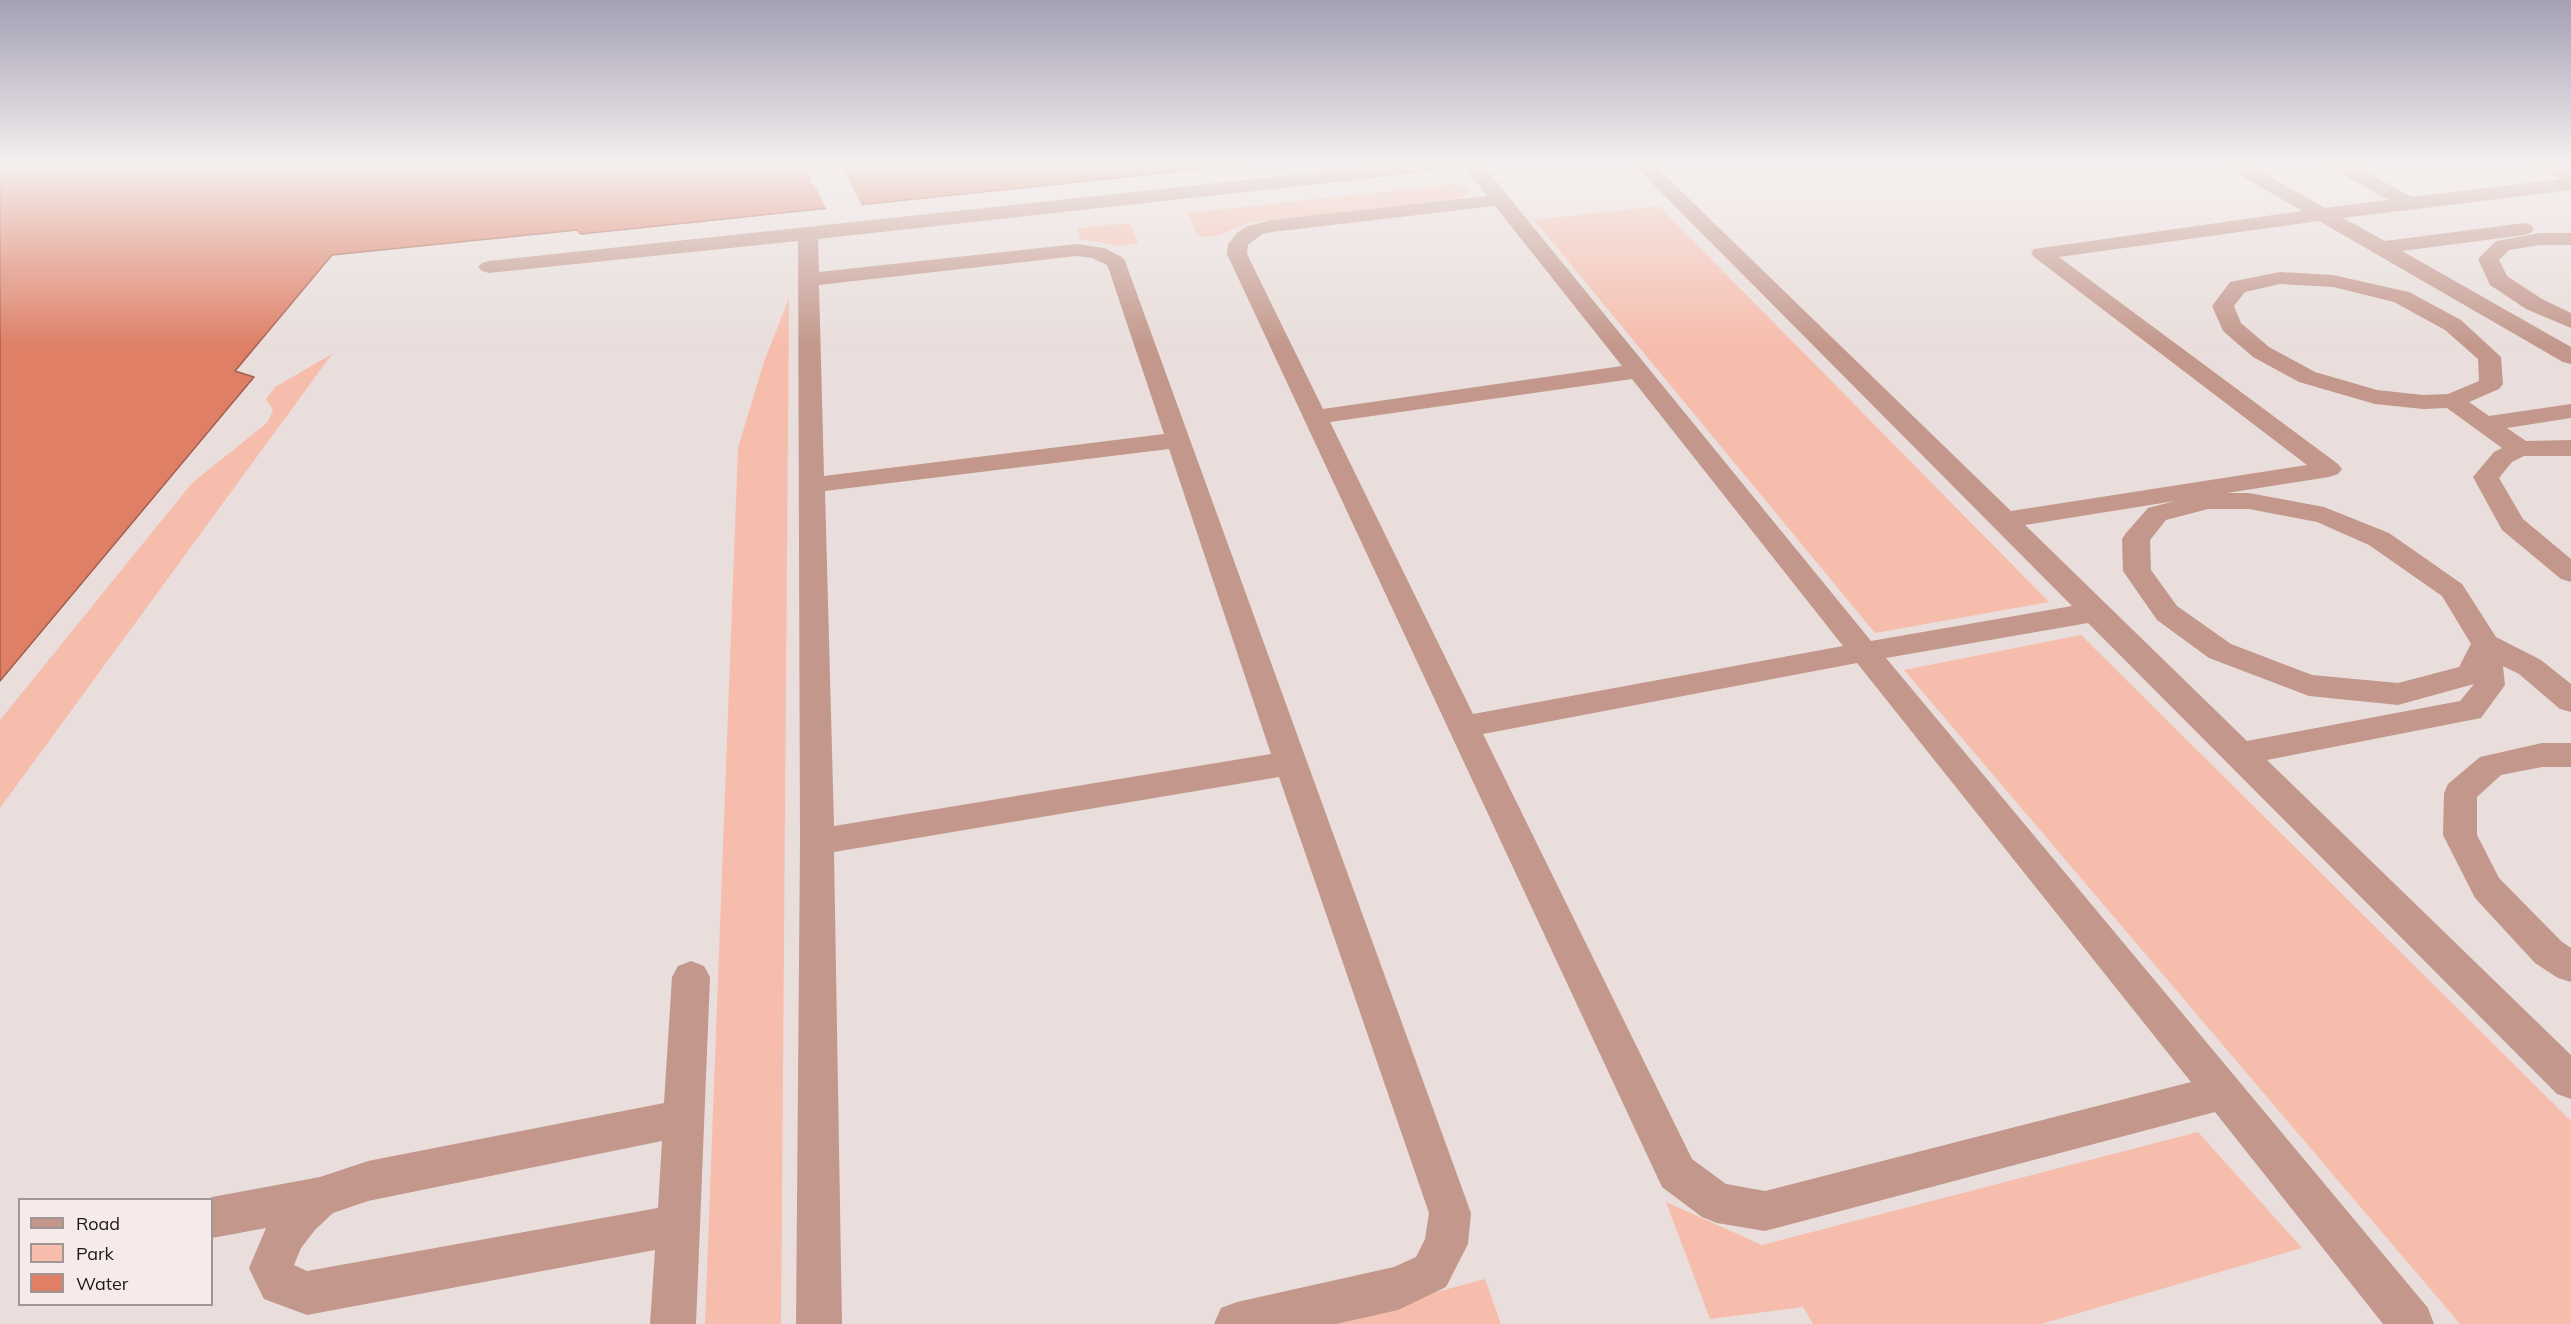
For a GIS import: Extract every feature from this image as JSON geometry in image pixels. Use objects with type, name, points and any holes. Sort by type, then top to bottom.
[{"type":"lane","points":[[489,267],[892,225]]},
{"type":"lane","points":[[1283,225],[1272,226],[1245,236],[1238,244],[1237,254],[1677,1173],[1717,1203],[1765,1211],[2223,1092]]},
{"type":"lane","points":[[1519,225],[2412,1324]]},
{"type":"lane","points":[[1703,225],[2571,1081]]},
{"type":"lane","points":[[2002,521],[2329,469],[2041,253],[2245,225]]},
{"type":"lane","points":[[2341,225],[2571,357]]},
{"type":"lane","points":[[2382,249],[2523,229],[2571,230]]},
{"type":"lane","points":[[808,234],[817,842],[819,1324]]},
{"type":"lane","points":[[2571,239],[2540,239],[2504,245],[2488,259],[2498,280],[2534,304],[2571,321]]},
{"type":"lane","points":[[809,280],[1050,251],[1097,252],[1115,261],[1120,270],[1290,763],[1450,1213],[1446,1244],[1431,1272],[1398,1288],[1237,1324]]},
{"type":"lane","points":[[2451,401],[2491,384],[2489,357],[2453,325],[2401,297],[2333,281],[2280,278],[2238,287],[2223,306],[2231,326],[2261,352],[2307,377],[2375,397],[2423,402],[2451,401],[2520,449]]},
{"type":"lane","points":[[1316,417],[1637,371]]},
{"type":"lane","points":[[2485,424],[2571,411]]},
{"type":"lane","points":[[812,485],[1178,440]]},
{"type":"lane","points":[[2571,448],[2520,449],[2503,457],[2486,477],[2512,524],[2571,573]]},
{"type":"lane","points":[[2240,754],[2470,710],[2490,685],[2486,644],[2452,590],[2379,539],[2324,515],[2249,501],[2208,501],[2157,514],[2136,539],[2137,572],[2167,613],[2220,651],[2309,685],[2398,694],[2470,675],[2486,644]]},
{"type":"lane","points":[[1463,727],[1864,651],[2095,612]]},
{"type":"lane","points":[[2486,644],[2530,667],[2571,701]]},
{"type":"lane","points":[[2571,755],[2542,755],[2491,765],[2460,793],[2460,835],[2487,888],[2548,952],[2571,967]]},
{"type":"lane","points":[[817,842],[1290,763]]},
{"type":"lane","points":[[674,1324],[691,977]]},
{"type":"lane","points":[[213,1218],[320,1197],[368,1181],[684,1118]]},
{"type":"lane","points":[[320,1197],[300,1215],[285,1234],[271,1268],[280,1283],[307,1293],[679,1225]]},
{"type":"green space","points":[[1131,225],[1138,243],[1120,246],[1080,239],[1077,228]]},
{"type":"green space","points":[[1192,225],[1243,225],[1217,236],[1198,237]]},
{"type":"green space","points":[[1538,225],[1678,225],[2049,602],[1875,633]]},
{"type":"green space","points":[[789,298],[781,1324],[705,1324],[738,448],[764,362]]},
{"type":"green space","points":[[332,354],[0,808],[0,720],[192,483],[267,423],[273,410],[266,399],[275,387]]},
{"type":"green space","points":[[2081,635],[2571,1121],[2571,1324],[2460,1324],[1904,670]]},
{"type":"green space","points":[[2198,1132],[2302,1248],[2041,1324],[1813,1324],[1803,1307],[1710,1319],[1666,1202],[1762,1245]]},
{"type":"green space","points":[[1485,1279],[1501,1324],[1318,1324]]},
{"type":"water","points":[[0,225],[669,225],[581,234],[577,230],[332,255],[235,371],[254,377],[0,681]]}]
